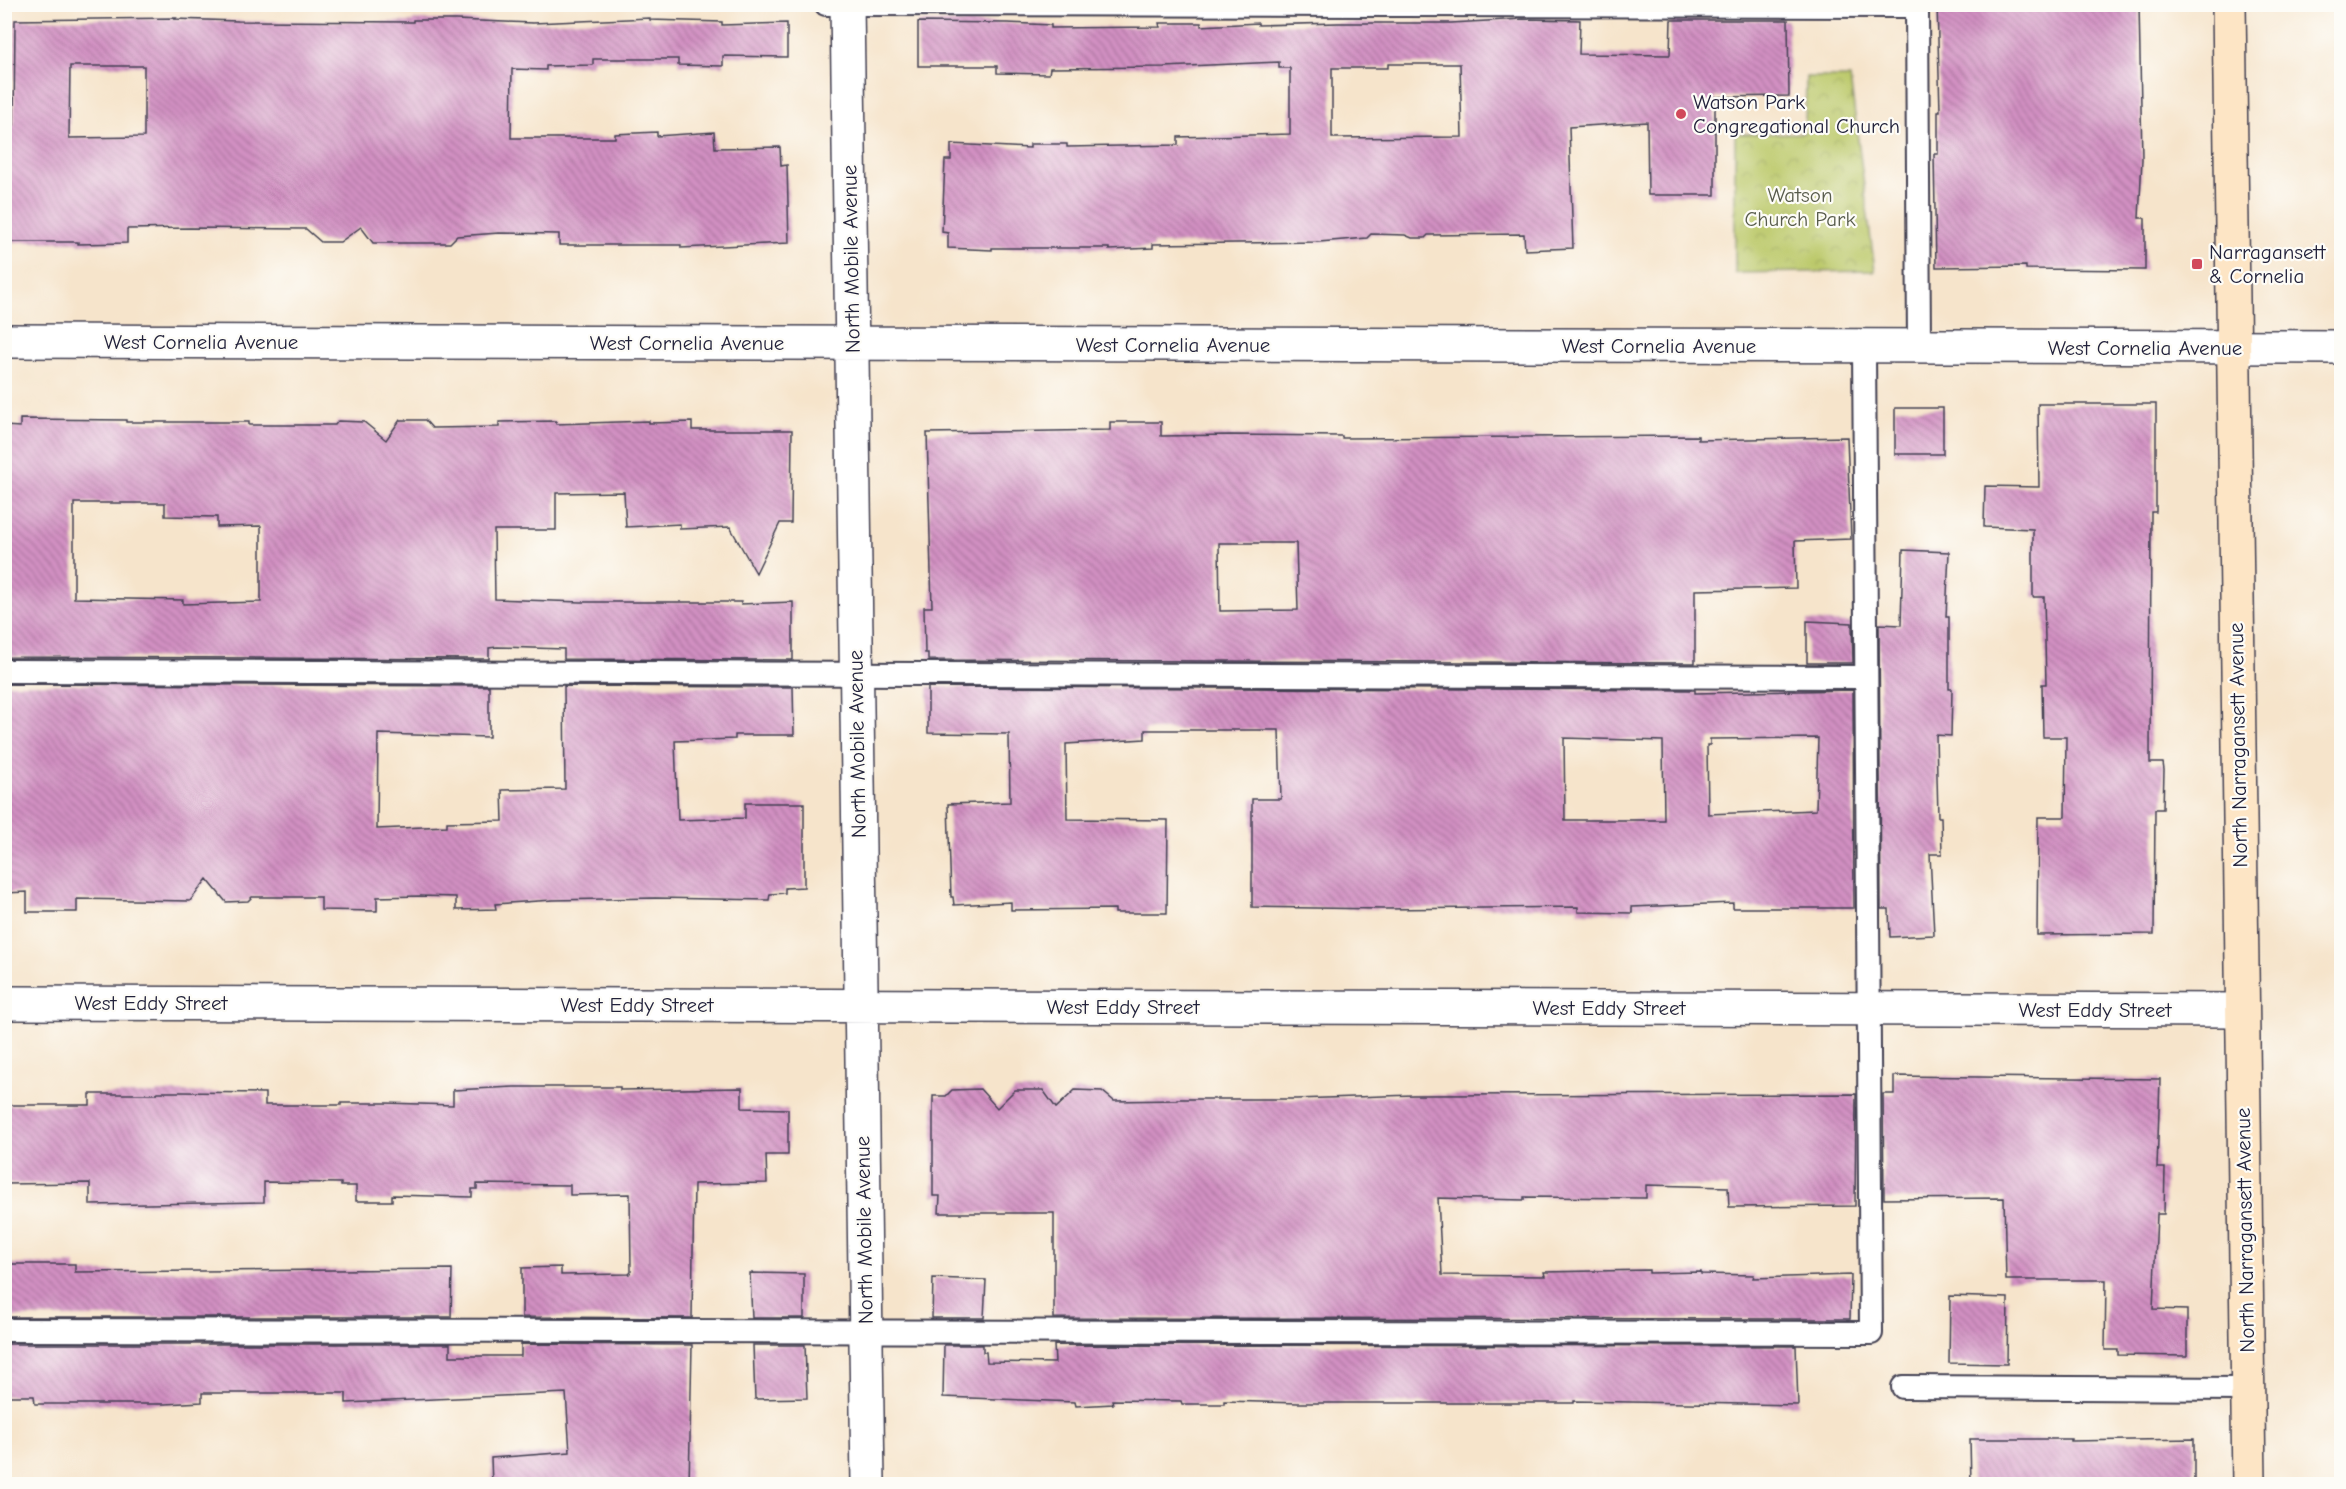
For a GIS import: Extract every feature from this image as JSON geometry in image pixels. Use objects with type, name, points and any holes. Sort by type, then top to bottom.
[{"type":"street","name":"North Mobile Avenue","points":[[847,4],[868,1485]]},
{"type":"street","name":"North Narragansett Avenue","points":[[2229,4],[2249,1485]]},
{"type":"street","name":"West Cornelia Avenue","points":[[4,341],[2342,347]]},
{"type":"street","name":"West Eddy Street","points":[[4,1003],[2242,1010]]},
{"type":"lane","points":[[825,4],[1917,5],[1918,347]]},
{"type":"lane","points":[[4,1330],[1871,1333],[1864,347]]},
{"type":"lane","points":[[4,670],[1865,677]]},
{"type":"lane","points":[[1902,1387],[2247,1389]]},
{"type":"green space","name":"Watson Church Park","points":[[1806,77],[1850,77],[1875,271],[1735,273],[1735,134],[1805,133]]},
{"type":"building","points":[[1937,4],[2139,4],[2142,159],[2139,218],[2145,218],[2145,270],[2026,269],[2026,266],[1936,267],[1934,154],[1938,154],[1938,111],[1940,111]]},
{"type":"building","points":[[176,18],[238,21],[413,22],[413,20],[456,20],[533,23],[650,18],[650,20],[722,22],[722,25],[787,23],[787,57],[723,56],[723,66],[678,65],[678,59],[593,59],[593,65],[546,66],[546,70],[512,69],[511,138],[615,138],[615,134],[657,132],[657,136],[714,132],[715,148],[780,147],[781,166],[787,165],[789,243],[681,248],[681,245],[559,245],[559,234],[499,233],[457,236],[450,243],[373,243],[361,227],[340,242],[321,242],[306,229],[190,228],[127,229],[127,243],[4,242],[4,127],[14,125],[15,20]],"holes":[[[70,66],[144,66],[144,137],[69,138]]]},
{"type":"building","points":[[1523,19],[1580,20],[1579,54],[1670,55],[1671,20],[1788,20],[1789,96],[1715,97],[1715,195],[1648,195],[1647,122],[1569,127],[1573,248],[1525,250],[1524,234],[1428,235],[1425,238],[1412,238],[1405,235],[1371,234],[1367,238],[1319,242],[1153,244],[1153,248],[1109,250],[1109,248],[992,248],[992,250],[948,248],[948,233],[942,232],[945,160],[951,160],[951,144],[1030,148],[1030,144],[1067,144],[1067,147],[1178,145],[1178,137],[1290,134],[1290,68],[1279,68],[1279,62],[1164,67],[1050,68],[1049,74],[997,73],[997,66],[918,66],[918,22],[1007,23],[1051,25],[1051,28],[1160,27],[1159,23],[1201,23],[1201,26],[1258,23],[1258,25],[1451,23]],"holes":[[[1388,64],[1460,64],[1462,137],[1332,138],[1332,68],[1388,68]]]},
{"type":"building","points":[[2038,404],[2156,404],[2156,512],[2151,512],[2150,763],[2163,763],[2164,770],[2163,809],[2155,809],[2154,934],[2037,935],[2038,817],[2065,817],[2066,737],[2043,737],[2042,684],[2046,684],[2044,597],[2033,597],[2033,529],[1984,527],[1985,486],[2039,487]]},
{"type":"building","points":[[1895,408],[1943,408],[1943,454],[1895,454]]},
{"type":"building","points":[[20,419],[249,422],[249,425],[335,425],[338,421],[364,422],[386,440],[400,420],[425,420],[432,428],[499,427],[499,422],[556,421],[556,424],[649,421],[649,423],[692,422],[692,430],[792,430],[791,523],[780,523],[756,573],[730,527],[680,529],[680,524],[626,527],[624,492],[556,493],[556,530],[494,530],[495,599],[581,602],[741,602],[741,604],[793,602],[793,660],[564,659],[564,649],[497,647],[489,648],[489,659],[4,657],[4,426],[20,427]],"holes":[[[74,503],[165,503],[165,516],[217,517],[217,527],[261,526],[261,602],[183,604],[183,600],[74,598]]]},
{"type":"building","points":[[1110,422],[1161,422],[1161,436],[1342,436],[1342,438],[1698,436],[1698,440],[1847,437],[1851,539],[1795,541],[1796,588],[1695,590],[1695,663],[928,660],[928,653],[925,653],[924,607],[932,607],[927,433],[1110,430]],"holes":[[[1219,543],[1296,543],[1298,610],[1220,611]]]},
{"type":"building","points":[[1903,550],[1949,552],[1946,617],[1949,617],[1951,736],[1936,735],[1938,817],[1941,817],[1942,854],[1930,854],[1934,935],[1890,937],[1889,909],[1881,909],[1879,624],[1901,625]]},
{"type":"building","points":[[1807,621],[1852,623],[1853,663],[1807,663]]},
{"type":"building","points":[[4,684],[489,686],[489,737],[378,734],[377,829],[447,826],[447,822],[503,821],[502,790],[565,789],[564,686],[793,687],[794,735],[735,735],[735,739],[675,741],[678,820],[745,818],[745,803],[804,803],[804,887],[785,888],[785,893],[770,894],[769,900],[655,898],[553,900],[495,904],[496,909],[456,910],[456,897],[377,897],[377,911],[321,910],[321,897],[252,897],[248,901],[226,902],[207,879],[190,901],[77,899],[77,912],[27,912],[27,892],[4,893]]},
{"type":"building","points":[[928,687],[1695,690],[1695,693],[1853,690],[1854,908],[1733,908],[1733,903],[1632,907],[1632,913],[1578,912],[1578,907],[1383,909],[1252,907],[1252,799],[1281,799],[1279,730],[1145,730],[1145,739],[1066,744],[1067,819],[1168,820],[1167,913],[1115,913],[1115,909],[1011,910],[1011,902],[954,905],[953,897],[951,897],[948,804],[1010,802],[1009,734],[928,733]],"holes":[[[1564,738],[1663,741],[1664,820],[1565,820]],[[1818,738],[1816,810],[1708,814],[1707,745],[1710,745],[1710,739]]]},
{"type":"building","points":[[1894,1076],[2160,1079],[2157,1168],[2165,1168],[2164,1214],[2157,1214],[2153,1309],[2187,1310],[2187,1356],[2118,1355],[2118,1350],[2105,1350],[2106,1280],[2006,1280],[2004,1198],[1884,1199],[1883,1094],[1894,1094]]},
{"type":"building","points":[[514,1087],[620,1087],[620,1090],[742,1088],[742,1108],[788,1109],[788,1155],[766,1155],[767,1183],[694,1184],[692,1318],[522,1317],[522,1268],[561,1267],[561,1275],[629,1274],[631,1272],[630,1194],[570,1195],[570,1185],[477,1184],[477,1189],[472,1189],[472,1197],[392,1195],[392,1201],[356,1201],[356,1186],[341,1186],[341,1183],[264,1182],[264,1202],[90,1205],[90,1183],[4,1184],[4,1105],[90,1105],[90,1094],[180,1092],[265,1093],[265,1105],[385,1103],[453,1105],[453,1090]]},
{"type":"building","points":[[980,1089],[997,1108],[1015,1090],[1043,1090],[1056,1108],[1075,1090],[1102,1091],[1114,1101],[1413,1095],[1856,1094],[1855,1206],[1729,1207],[1728,1187],[1646,1185],[1646,1198],[1524,1197],[1524,1200],[1438,1198],[1442,1275],[1545,1276],[1544,1272],[1649,1270],[1649,1273],[1701,1272],[1701,1274],[1754,1275],[1753,1278],[1851,1275],[1850,1319],[1054,1318],[1054,1213],[939,1213],[940,1196],[933,1196],[933,1096],[946,1096],[952,1090]]},
{"type":"building","points":[[4,1264],[75,1264],[75,1272],[452,1269],[451,1317],[4,1317]]},
{"type":"building","points":[[750,1273],[804,1274],[804,1318],[752,1318]]},
{"type":"building","points":[[933,1278],[986,1280],[984,1318],[932,1318]]},
{"type":"building","points":[[1950,1296],[2008,1298],[2007,1364],[1949,1363]]},
{"type":"building","points":[[4,1344],[450,1344],[450,1356],[521,1356],[521,1344],[692,1345],[689,1485],[492,1485],[491,1458],[570,1452],[566,1393],[346,1403],[346,1393],[202,1393],[202,1402],[35,1404],[34,1396],[4,1396]]},
{"type":"building","points":[[753,1345],[805,1345],[807,1398],[755,1399]]},
{"type":"building","points":[[944,1345],[983,1345],[987,1362],[1055,1363],[1054,1345],[1796,1346],[1798,1405],[1574,1401],[1574,1403],[1298,1403],[1224,1401],[1224,1404],[1182,1404],[1181,1401],[1112,1400],[1113,1404],[1076,1406],[1075,1402],[943,1397]]},
{"type":"building","points":[[1970,1439],[2071,1439],[2071,1441],[2194,1439],[2194,1485],[1971,1485]]},
{"type":"place","name":"Watson Park Congregational Church","points":[[1681,114]]},
{"type":"place","name":"Narragansett & Cornelia","points":[[2197,264]]}]
